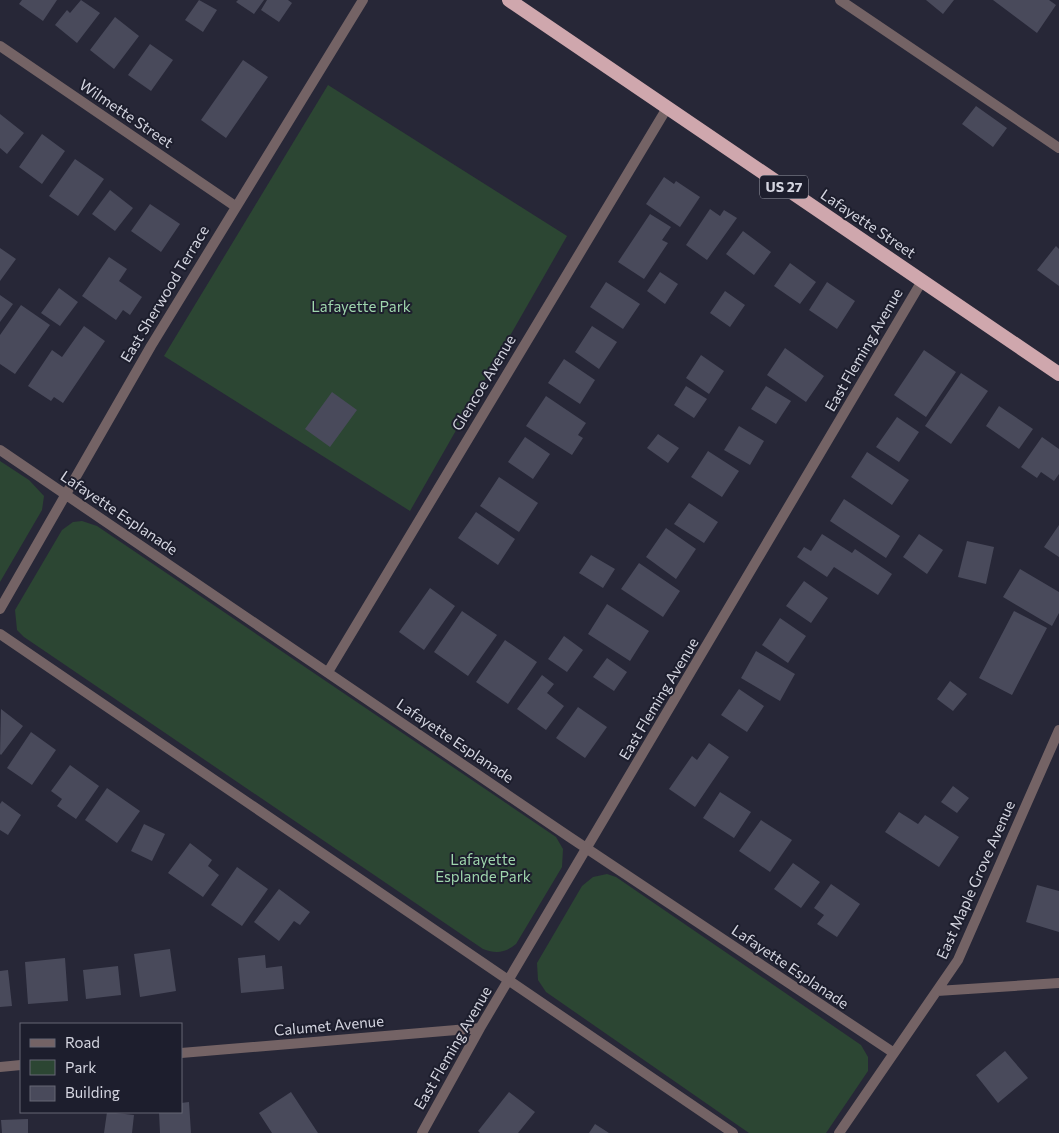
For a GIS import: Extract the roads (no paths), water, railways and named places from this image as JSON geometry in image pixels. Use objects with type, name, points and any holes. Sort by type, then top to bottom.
[{"type":"highway","name":"Lafayette Street","points":[[509,0],[1059,374]]},
{"type":"street","name":"East Sherwood Terrace","points":[[0,609],[151,346],[235,206],[363,0]]},
{"type":"street","points":[[840,0],[1059,148]]},
{"type":"street","name":"Wilmette Street","points":[[0,46],[235,206]]},
{"type":"street","name":"Glencoe Avenue","points":[[328,672],[667,108]]},
{"type":"street","name":"East Fleming Avenue","points":[[422,1133],[480,1028],[922,281]]},
{"type":"street","name":"Lafayette Esplanade","points":[[0,450],[587,849],[894,1053]]},
{"type":"street","points":[[0,634],[733,1133]]},
{"type":"street","name":"East Maple Grove Avenue","points":[[839,1133],[958,960],[1059,730]]},
{"type":"street","points":[[937,991],[1059,983]]},
{"type":"street","name":"Calumet Avenue","points":[[182,1053],[480,1028]]},
{"type":"street","points":[[0,1067],[20,1066]]},
{"type":"park label","name":"Lafayette Park","points":[[361,307]]},
{"type":"park label","name":"Lafayette Esplande Park","points":[[483,868]]}]
